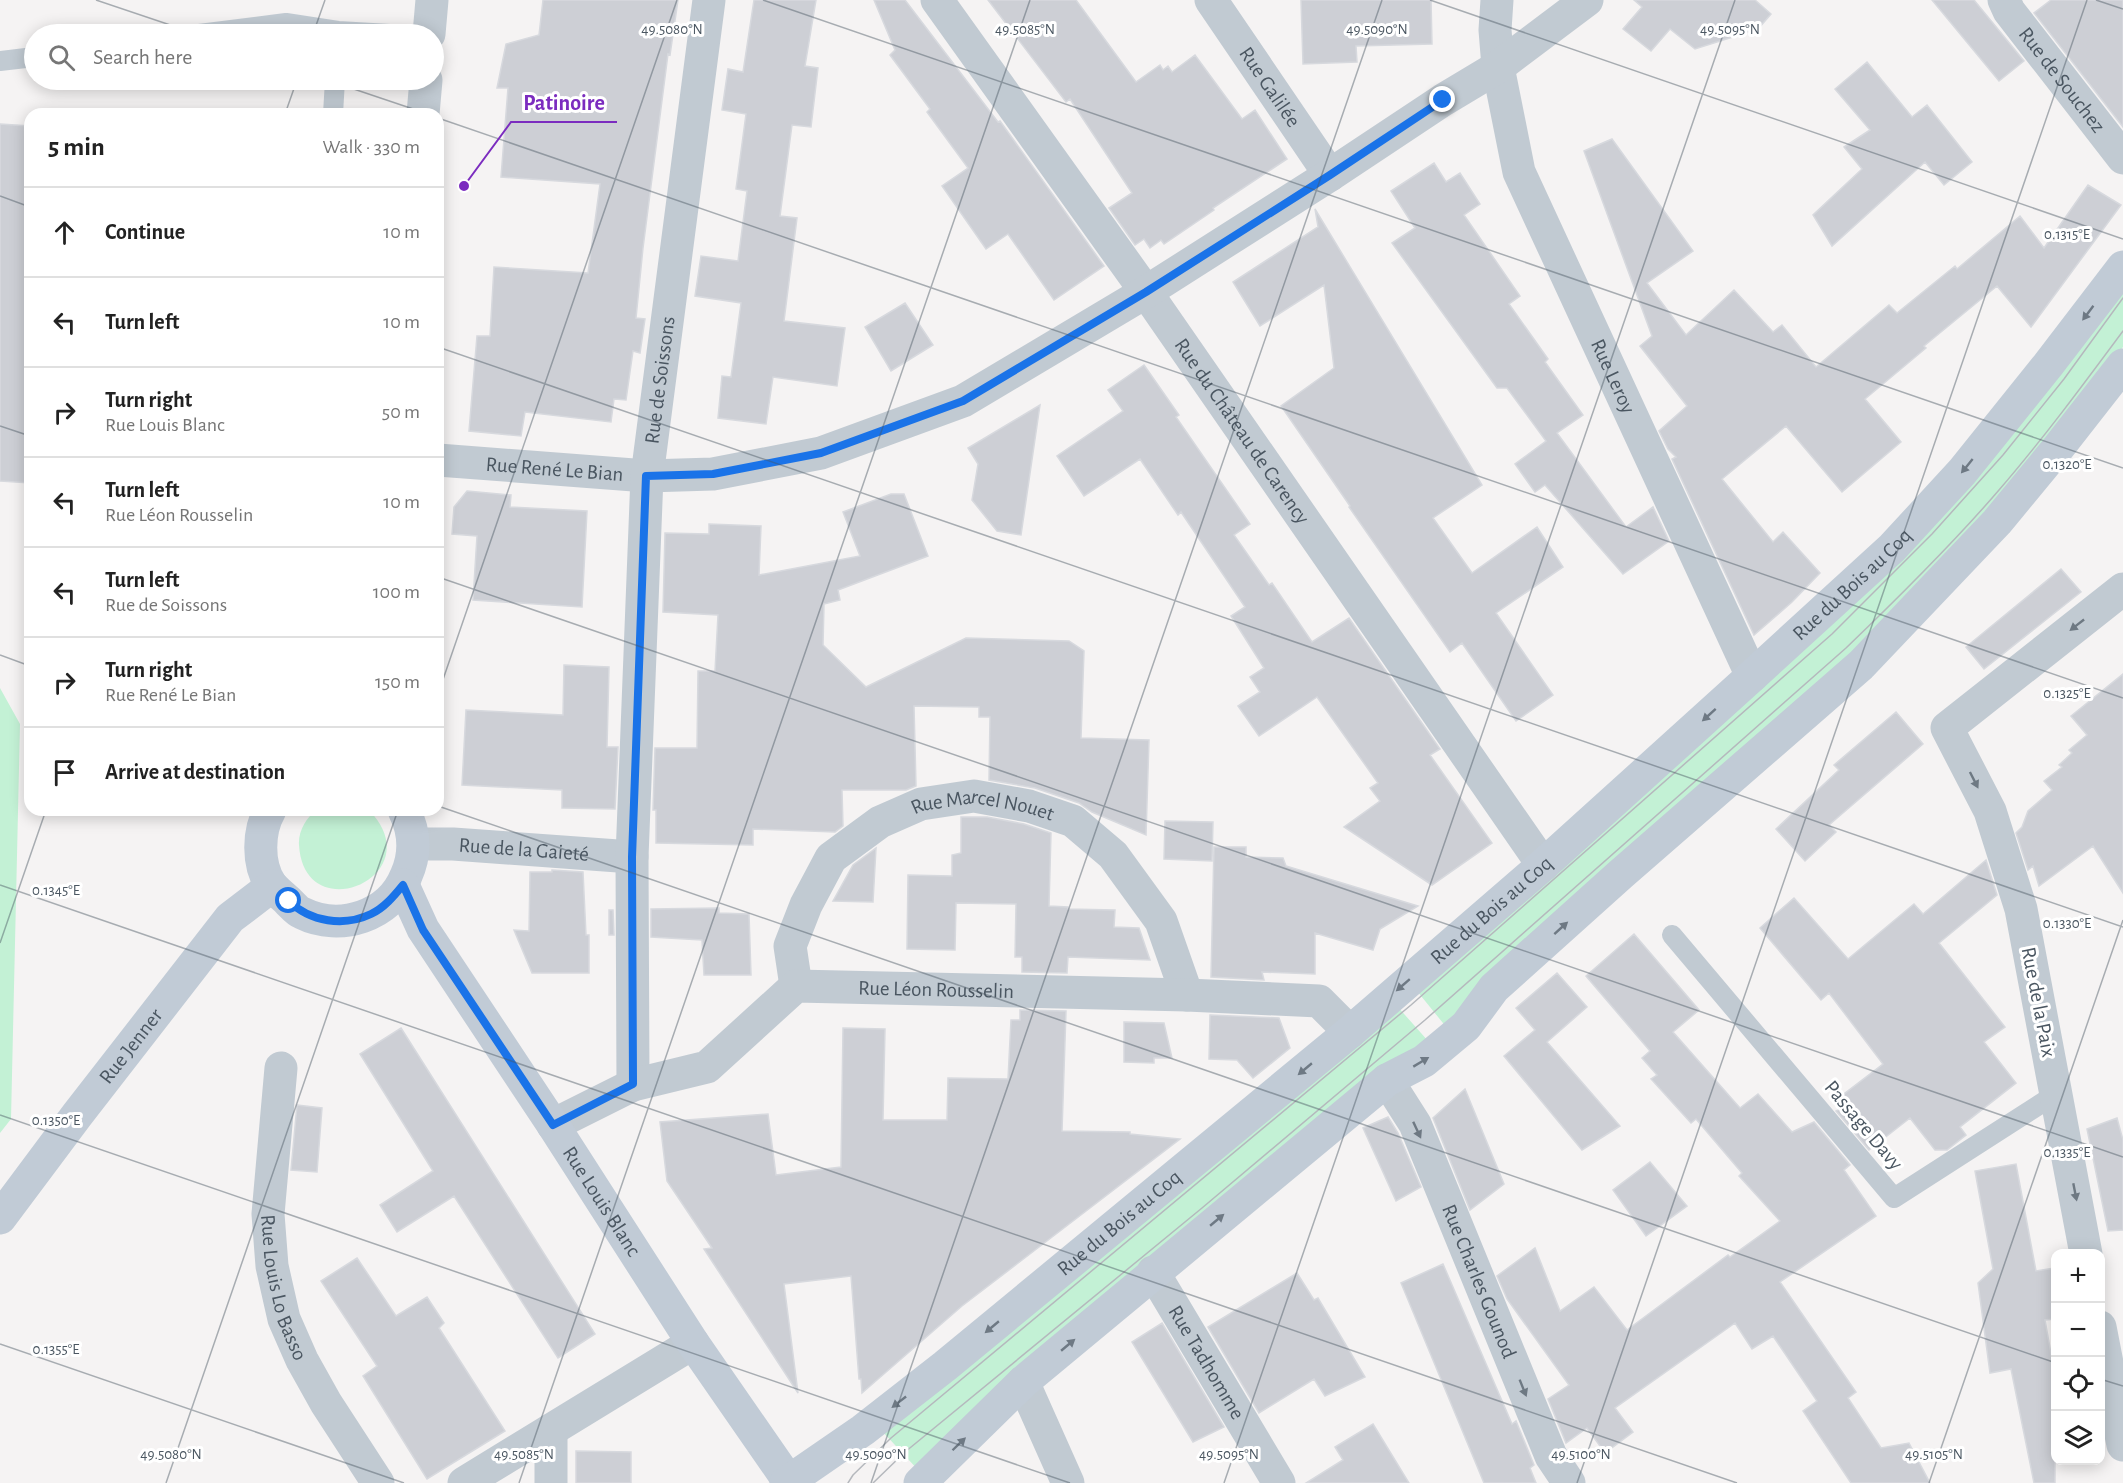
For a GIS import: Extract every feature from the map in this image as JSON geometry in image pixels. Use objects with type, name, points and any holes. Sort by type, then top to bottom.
[{"type":"main road","name":"Rue du Bois au Coq","points":[[789,1482],[863,1430],[945,1366],[1350,1032],[1543,865],[1752,676],[1892,548],[1962,472],[2054,358],[2123,267]]},
{"type":"main road","points":[[920,1483],[1023,1382],[1153,1272],[1387,1080],[1424,1060],[1466,1026],[1494,988],[1861,664],[1997,522],[2123,365]]},
{"type":"main road","points":[[268,816],[261,835],[261,855],[272,886],[301,913],[332,922],[352,920],[372,914],[389,902],[403,885],[411,866],[414,844],[411,823],[407,816]]},
{"type":"main road","name":"Rue Louis Blanc","points":[[403,885],[423,930],[553,1125],[693,1343],[789,1482]]},
{"type":"main road","name":"Rue Jenner","points":[[0,1218],[230,918],[272,886]]},
{"type":"street","points":[[430,24],[432,0]]},
{"type":"street","name":"Rue de Soissons","points":[[633,1084],[632,857],[646,476],[708,0]]},
{"type":"street","name":"Rue du Château de Carency","points":[[937,0],[1146,292],[1543,865]]},
{"type":"street","name":"Rue Galilée","points":[[1211,0],[1330,175]]},
{"type":"street","name":"Rue Leroy","points":[[1497,0],[1495,30],[1498,67],[1519,172],[1752,676]]},
{"type":"street","name":"Rue René Le Bian","points":[[444,460],[646,476],[713,474],[821,453],[963,401],[1146,292],[1330,175],[1443,100],[1498,67],[1587,0]]},
{"type":"street","name":"Rue de Souchez","points":[[2004,0],[2009,11],[2123,158]]},
{"type":"street","points":[[424,108],[425,90]]},
{"type":"street","name":"Rue de la Paix","points":[[2085,1249],[2021,909],[1990,811],[1947,728],[2123,589]]},
{"type":"street","name":"Rue Marcel Nouet","points":[[796,986],[790,946],[806,905],[831,858],[880,822],[921,804],[974,796],[1029,806],[1073,821],[1113,855],[1161,921],[1187,995]]},
{"type":"street","name":"Rue de la Gaieté","points":[[414,844],[453,844],[632,857]]},
{"type":"street","points":[[553,1125],[633,1084],[707,1067],[796,986]]},
{"type":"street","name":"Rue Léon Rousselin","points":[[796,986],[1187,995],[1319,1001],[1350,1032]]},
{"type":"street","name":"Rue Louis Lo Basso","points":[[281,1068],[268,1214],[272,1266],[284,1319],[302,1360],[378,1483]]},
{"type":"street","name":"Rue Charles Gounod","points":[[1387,1080],[1415,1124],[1551,1456],[1569,1483]]},
{"type":"street","name":"Rue Tadhomme","points":[[1153,1272],[1279,1483]]},
{"type":"street","points":[[464,1483],[693,1343]]},
{"type":"street","points":[[2105,1353],[2123,1445]]},
{"type":"street","points":[[1023,1382],[1068,1483]]},
{"type":"street","points":[[550,1430],[551,1483]]},
{"type":"lane","points":[[0,61],[24,58]]},
{"type":"lane","points":[[333,108],[334,90]]},
{"type":"lane","name":"Passage Davy","points":[[1672,935],[1894,1198],[2056,1094]]},
{"type":"green space","points":[[2123,283],[2123,347],[2053,439],[1892,617],[1447,1028],[1417,991],[1855,601]]},
{"type":"green space","points":[[0,688],[20,724],[11,1119],[0,1133]]},
{"type":"green space","points":[[310,816],[373,816],[385,834],[386,855],[376,873],[360,884],[340,889],[321,885],[306,871],[299,845],[301,830]]},
{"type":"green space","points":[[1397,1006],[1429,1042],[920,1472],[882,1431]]},
{"type":"building","points":[[543,0],[678,0],[670,55],[668,54],[643,248],[636,318],[645,319],[640,353],[633,351],[626,400],[614,399],[611,422],[525,412],[521,436],[469,431],[477,336],[490,336],[494,267],[588,273],[600,184],[501,177],[508,88],[497,88],[506,44],[539,35]]},
{"type":"building","points":[[754,0],[816,0],[805,66],[818,68],[811,127],[792,125],[780,216],[797,218],[784,321],[845,328],[837,386],[773,377],[766,424],[718,418],[722,376],[731,377],[741,303],[695,296],[701,256],[738,261],[747,191],[736,189],[746,114],[722,110],[728,69],[743,72]]},
{"type":"building","points":[[874,0],[905,0],[998,122],[1000,121],[1104,266],[1054,300],[1008,234],[986,249],[942,186],[968,168],[927,112],[930,109],[890,55],[895,50]]},
{"type":"building","points":[[988,0],[1076,0],[1136,82],[1160,65],[1163,70],[1168,66],[1172,72],[1195,55],[1242,119],[1255,110],[1287,159],[1164,244],[1161,240],[1150,248],[1144,239],[1135,245],[1109,208],[1132,193],[1070,99],[1066,102]]},
{"type":"building","points":[[1301,0],[1431,0],[1432,44],[1356,46],[1357,62],[1303,64]]},
{"type":"building","points":[[1634,0],[1755,0],[1771,14],[1758,29],[1695,49],[1670,29],[1651,51],[1623,29],[1642,7]]},
{"type":"building","points":[[1932,0],[1974,0],[2024,61],[1999,81]]},
{"type":"building","points":[[2051,0],[2123,0],[2123,127],[2034,13]]},
{"type":"building","points":[[1867,62],[1912,117],[1927,105],[1972,162],[1944,185],[1925,162],[1832,246],[1813,215],[1862,169],[1844,147],[1870,130],[1835,89]]},
{"type":"building","points":[[0,124],[24,126],[24,483],[0,481]]},
{"type":"building","points":[[1612,139],[1693,251],[1647,283],[1686,335],[1734,290],[1773,332],[1782,325],[1816,367],[1889,305],[1897,313],[1955,266],[1957,269],[2020,216],[2044,248],[2088,185],[2121,205],[2031,327],[1997,286],[1924,346],[1926,348],[1865,399],[1901,442],[1842,492],[1786,426],[1722,479],[1773,542],[1783,532],[1820,573],[1792,602],[1754,635],[1672,459],[1676,457],[1668,449],[1659,431],[1687,406],[1640,346],[1652,336],[1584,151]]},
{"type":"building","points":[[1434,163],[1446,182],[1460,173],[1480,204],[1464,215],[1520,296],[1509,304],[1548,359],[1545,362],[1583,415],[1557,433],[1626,527],[1653,507],[1669,541],[1623,574],[1545,485],[1535,492],[1515,464],[1546,441],[1507,388],[1497,388],[1392,243],[1415,228],[1391,191]]},
{"type":"building","points":[[1315,209],[1482,485],[1433,518],[1472,573],[1537,527],[1563,567],[1496,613],[1553,695],[1516,721],[1462,643],[1450,652],[1281,406],[1334,368],[1324,285],[1260,326],[1233,282],[1318,227]]},
{"type":"building","points":[[905,303],[933,345],[891,371],[865,327]]},
{"type":"building","points":[[1144,365],[1179,415],[1176,417],[1250,524],[1234,535],[1269,585],[1272,583],[1312,642],[1349,618],[1440,749],[1430,755],[1492,843],[1432,885],[1344,827],[1380,801],[1370,788],[1378,783],[1317,697],[1259,736],[1238,706],[1260,692],[1250,677],[1264,668],[1231,616],[1245,607],[1181,512],[1178,515],[1140,459],[1084,496],[1057,456],[1123,411],[1108,390]]},
{"type":"building","points":[[1040,405],[1021,535],[997,531],[972,500],[978,464],[968,448]]},
{"type":"building","points":[[467,491],[511,495],[510,507],[587,511],[582,607],[473,600],[477,536],[452,534],[454,507]]},
{"type":"building","points":[[891,494],[904,494],[928,556],[838,590],[840,600],[824,604],[823,645],[866,687],[966,638],[1069,641],[1084,651],[1081,738],[1149,740],[1146,835],[1092,812],[1079,803],[1035,788],[989,780],[990,717],[979,717],[979,707],[914,706],[916,786],[906,790],[842,790],[843,826],[835,832],[753,829],[753,845],[656,843],[656,810],[653,810],[655,748],[697,748],[698,671],[715,671],[718,615],[663,612],[665,533],[709,534],[709,524],[761,526],[759,575],[860,556],[843,512]]},
{"type":"building","points":[[2061,569],[2081,592],[1984,669],[1966,647]]},
{"type":"building","points":[[564,665],[609,667],[607,747],[618,747],[615,809],[562,808],[562,790],[462,785],[466,710],[563,715]]},
{"type":"building","points":[[2123,674],[2123,893],[2093,846],[2039,886],[2033,866],[2028,870],[2016,833],[2022,827],[2028,811],[2052,790],[2044,781],[2062,767],[2059,765],[2072,753],[2069,750],[2087,735],[2071,716]]},
{"type":"building","points":[[1896,712],[1923,744],[1829,825],[1836,832],[1805,861],[1776,829],[1839,770],[1834,765]]},
{"type":"building","points":[[961,817],[987,817],[1024,824],[1051,833],[1049,906],[1068,907],[1068,909],[1115,910],[1114,927],[1139,928],[1150,960],[1068,957],[1067,973],[1022,972],[1022,957],[1015,957],[1016,904],[956,903],[955,950],[907,949],[908,875],[952,876],[952,855],[961,853]]},
{"type":"building","points":[[1165,821],[1213,822],[1212,861],[1164,859]]},
{"type":"building","points":[[1214,847],[1246,847],[1246,857],[1283,858],[1286,866],[1418,906],[1380,929],[1373,950],[1315,933],[1315,974],[1262,972],[1264,980],[1211,977]]},
{"type":"building","points":[[876,848],[873,902],[833,901],[853,865]]},
{"type":"building","points":[[1986,860],[1997,895],[1939,943],[2005,1027],[1984,1042],[2016,1083],[1960,1127],[1966,1135],[1947,1150],[1935,1150],[1910,1118],[1869,1150],[1836,1111],[1847,1106],[1840,1097],[1883,1064],[1829,993],[1821,1000],[1760,928],[1794,898],[1848,959],[1914,904],[1923,914]]},
{"type":"building","points":[[552,870],[583,872],[586,935],[589,935],[589,973],[532,973],[514,930],[529,931],[530,872],[552,872]]},
{"type":"building","points":[[719,908],[719,913],[749,914],[751,975],[704,975],[702,940],[651,937],[651,909]]},
{"type":"building","points":[[609,910],[613,910],[614,935],[609,935]]},
{"type":"building","points":[[1634,934],[1699,1010],[1673,1032],[1740,1108],[1758,1094],[1792,1132],[1814,1122],[1850,1165],[1844,1170],[1876,1216],[1780,1282],[1856,1392],[1848,1398],[1881,1448],[1909,1443],[1930,1483],[1851,1483],[1803,1411],[1817,1401],[1773,1336],[1752,1349],[1735,1323],[1615,1408],[1633,1432],[1605,1453],[1587,1428],[1566,1443],[1548,1399],[1569,1385],[1507,1299],[1497,1276],[1535,1248],[1560,1311],[1594,1287],[1627,1330],[1728,1255],[1730,1257],[1780,1221],[1739,1176],[1742,1173],[1696,1119],[1691,1123],[1651,1079],[1657,1075],[1642,1058],[1650,1051],[1586,976]]},
{"type":"building","points":[[1557,973],[1587,1007],[1547,1042],[1620,1126],[1582,1150],[1504,1056],[1535,1030],[1516,1008]]},
{"type":"building","points":[[1020,1010],[1066,1011],[1062,1131],[1130,1132],[1130,1134],[1180,1139],[962,1306],[862,1393],[851,1276],[784,1284],[798,1393],[704,1249],[712,1248],[667,1181],[660,1122],[768,1114],[776,1175],[841,1167],[843,1028],[885,1029],[883,1120],[947,1120],[948,1078],[1008,1079],[1011,1020],[1020,1020]]},
{"type":"building","points":[[1210,1015],[1279,1018],[1290,1048],[1253,1078],[1237,1060],[1209,1059]]},
{"type":"building","points":[[1124,1022],[1164,1023],[1172,1058],[1154,1058],[1154,1063],[1124,1062]]},
{"type":"building","points":[[401,1028],[595,1334],[558,1358],[454,1196],[397,1232],[380,1205],[433,1171],[360,1054]]},
{"type":"building","points":[[1465,1089],[1504,1184],[1470,1210],[1433,1118]]},
{"type":"building","points":[[297,1105],[322,1108],[317,1172],[291,1170]]},
{"type":"building","points":[[1388,1117],[1398,1133],[1421,1187],[1396,1201],[1363,1128]]},
{"type":"building","points":[[2117,1118],[2123,1140],[2123,1230],[2108,1231],[2087,1129]]},
{"type":"building","points":[[1650,1162],[1687,1206],[1646,1236],[1613,1190]]},
{"type":"building","points":[[2016,1164],[2036,1271],[2051,1269],[2051,1319],[2045,1320],[2051,1354],[2051,1465],[2055,1465],[2055,1483],[2034,1483],[2011,1369],[1990,1373],[1978,1283],[1993,1269],[1975,1171]]},
{"type":"building","points":[[357,1258],[396,1316],[427,1297],[444,1323],[439,1328],[505,1431],[427,1479],[363,1376],[377,1366],[321,1281]]},
{"type":"building","points":[[1443,1264],[1512,1424],[1516,1421],[1534,1465],[1530,1468],[1536,1483],[1484,1483],[1401,1283]]},
{"type":"building","points":[[1297,1273],[1314,1300],[1318,1298],[1365,1377],[1325,1396],[1314,1379],[1259,1413],[1208,1327]]},
{"type":"building","points":[[1162,1323],[1224,1427],[1193,1442],[1132,1342]]},
{"type":"building","points":[[1373,1424],[1409,1483],[1306,1483],[1343,1460],[1335,1447]]},
{"type":"building","points":[[576,1451],[631,1452],[631,1483],[576,1483]]},
{"type":"tram line","points":[[848,1483],[853,1475],[891,1438],[1411,1005],[1832,634],[1932,534],[2003,455],[2064,379],[2123,298]]},
{"type":"tram line","points":[[873,1483],[905,1452],[1202,1208],[1425,1020],[1846,648],[1905,591],[1981,511],[2047,432],[2123,331]]},
{"type":"place","name":"Patinoire","points":[[464,186]]},
{"type":"route","points":[[289,901],[301,913],[332,922],[352,920],[372,914],[389,902],[403,885],[423,930],[553,1125],[633,1084],[632,857],[646,476],[713,474],[821,453],[963,401],[1146,292],[1443,100]]}]
